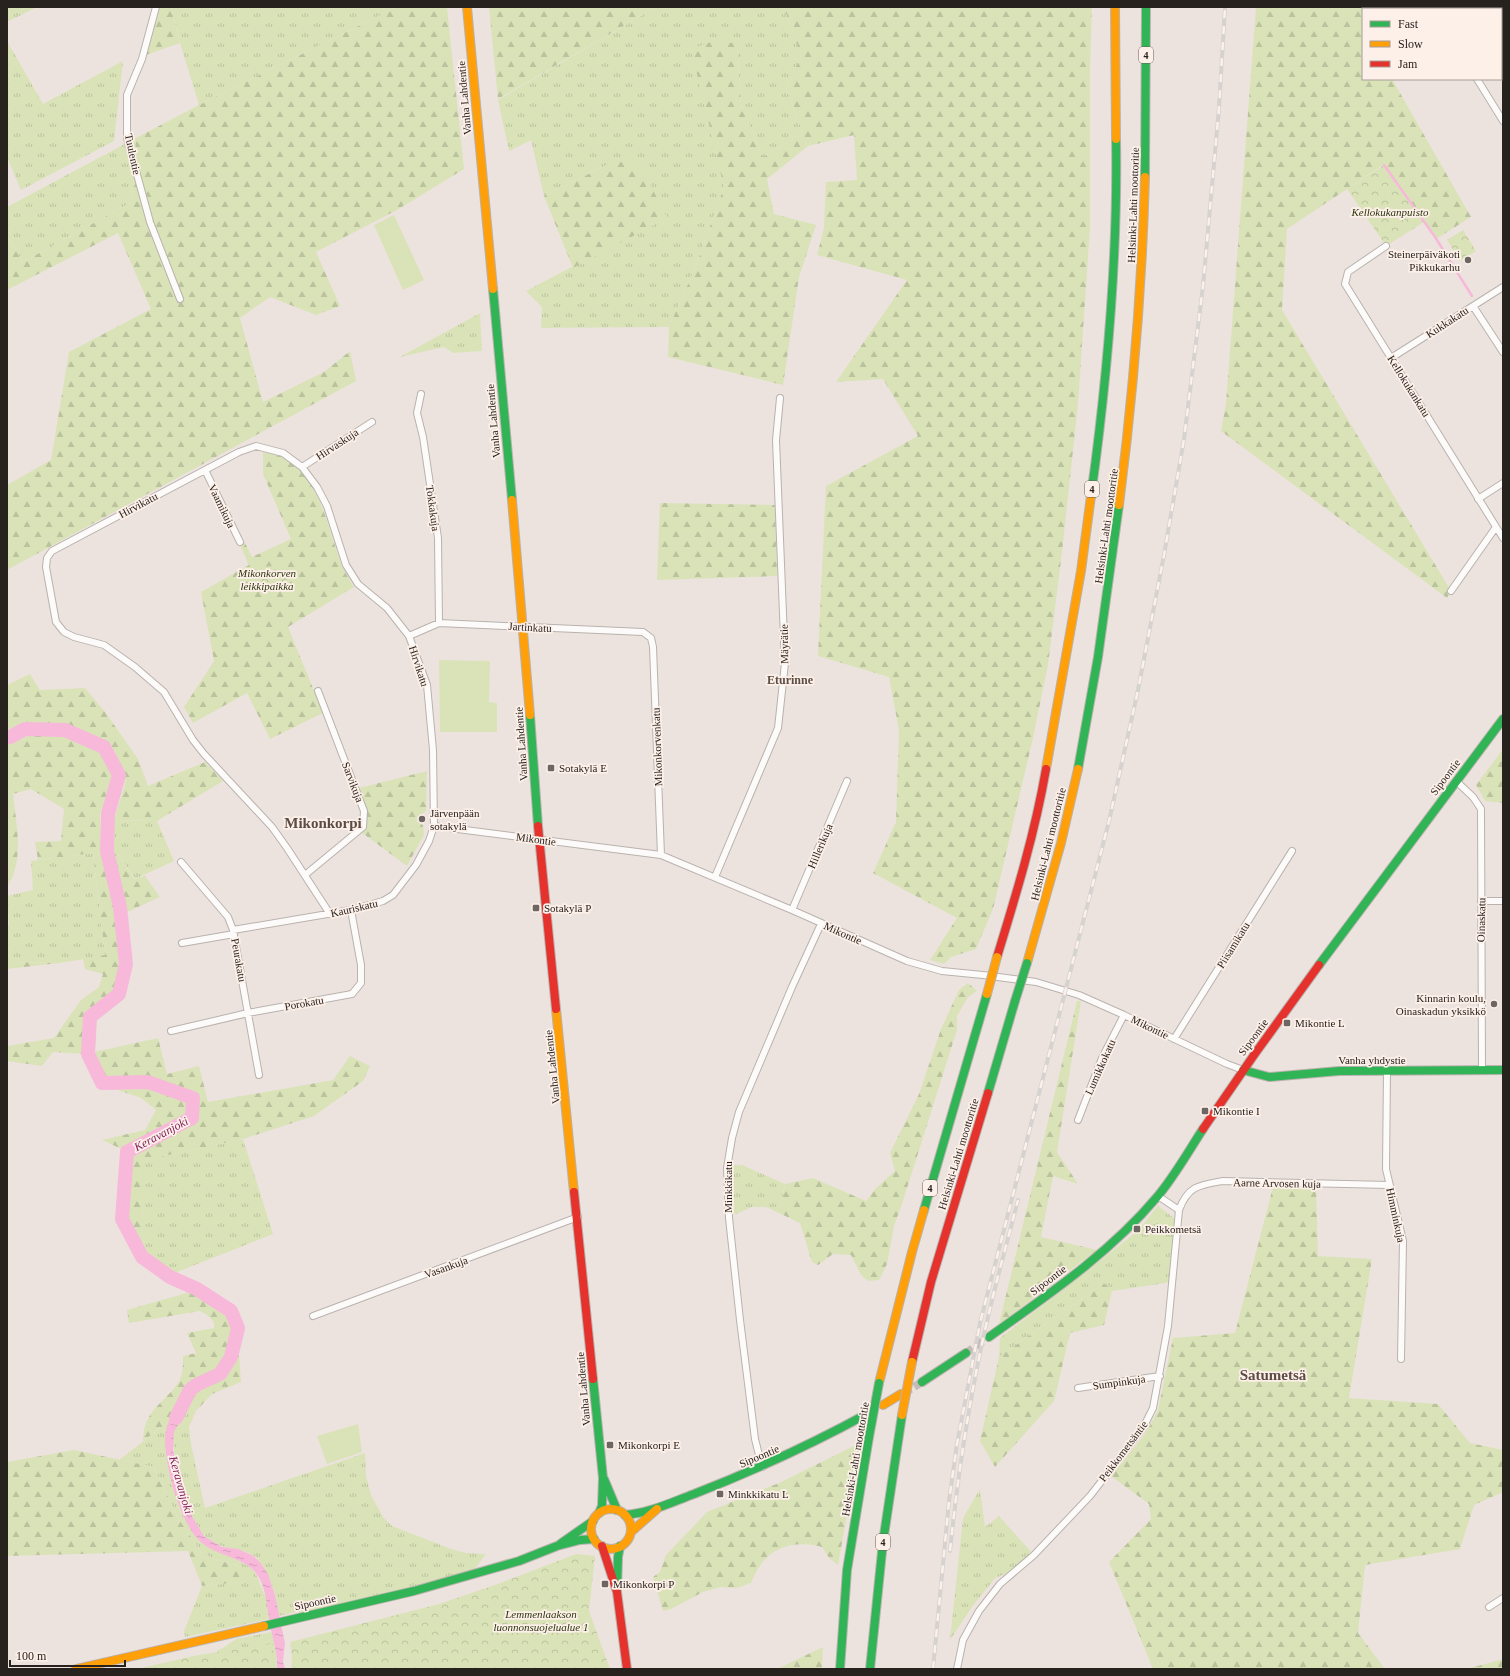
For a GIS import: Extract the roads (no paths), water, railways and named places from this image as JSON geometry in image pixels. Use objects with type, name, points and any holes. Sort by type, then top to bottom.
[{"type":"main road","name":"Vanha Lahdentie","points":[[466,7],[523,626],[538,826],[603,1478],[602,1506],[599,1513]]},
{"type":"main road","name":"Helsinki-Lahti moottoritie","points":[[840,1669],[847,1570],[879,1383],[912,1252],[1020,881],[1042,793],[1081,571],[1101,426],[1111,295],[1117,187],[1115,7]]},
{"type":"main road","name":"Helsinki-Lahti moottoritie","points":[[870,1669],[874,1620],[887,1510],[912,1362],[931,1282],[1027,963],[1055,864],[1070,802],[1088,711],[1110,577],[1129,433],[1140,299],[1145,187],[1146,7]]},
{"type":"main road","name":"Sipoontie","points":[[989,1337],[1095,1259],[1144,1212],[1158,1196],[1243,1070],[1371,894],[1503,719]]},
{"type":"main road","name":"Vanha yhdystie","points":[[1243,1070],[1269,1077],[1339,1070],[1503,1070]]},
{"type":"main road","points":[[922,1382],[966,1353]]},
{"type":"main road","points":[[883,1405],[901,1394]]},
{"type":"main road","name":"Sipoontie","points":[[625,1515],[632,1515],[658,1508],[762,1467],[827,1436],[865,1415]]},
{"type":"main road","name":"Vanha Lahdentie","points":[[603,1478],[617,1510]]},
{"type":"main road","name":"Sipoontie","points":[[631,1532],[658,1508]]},
{"type":"main road","points":[[610,1509],[617,1510],[625,1515],[630,1525],[631,1532],[628,1538],[620,1546],[611,1549],[602,1546],[594,1539],[591,1533],[592,1521],[599,1513],[610,1509]]},
{"type":"main road","name":"Sipoontie","points":[[557,1546],[592,1521]]},
{"type":"main road","name":"Sipoontie","points":[[76,1669],[414,1591],[519,1561],[557,1546],[580,1540],[594,1539]]},
{"type":"main road","points":[[602,1546],[617,1592],[627,1669]]},
{"type":"main road","points":[[617,1592],[619,1583],[617,1558],[620,1546]]},
{"type":"street","name":"Tuulentie","points":[[156,7],[142,60],[127,95],[128,138],[150,222],[180,299]]},
{"type":"street","points":[[1478,80],[1503,121]]},
{"type":"street","name":"Kellokukankatu","points":[[1386,246],[1348,272],[1345,284],[1503,538]]},
{"type":"street","name":"Kukkakatu","points":[[1391,358],[1503,287]]},
{"type":"street","points":[[1472,306],[1503,352]]},
{"type":"street","name":"Tokkakuja","points":[[421,394],[417,413],[423,437],[438,538],[439,623]]},
{"type":"street","name":"Mäyrätie","points":[[715,877],[778,728],[784,663],[776,440],[780,398]]},
{"type":"street","name":"Hirvaskuja","points":[[302,467],[372,422]]},
{"type":"street","name":"Hirvikatu","points":[[330,914],[272,828],[197,745],[164,692],[135,667],[104,645],[74,637],[64,632],[56,622],[46,567],[47,558],[52,551],[239,452],[256,446],[283,453],[302,467],[317,487],[327,506],[346,565],[358,584],[387,608],[409,636],[427,685],[433,750],[434,826]]},
{"type":"street","name":"Vaamikuja","points":[[205,470],[240,542]]},
{"type":"street","points":[[1478,499],[1503,483]]},
{"type":"street","points":[[1451,590],[1496,528]]},
{"type":"street","name":"Jartinkatu","points":[[409,636],[439,623],[643,632],[651,638]]},
{"type":"street","name":"Mikonkorvenkatu","points":[[651,638],[653,647],[661,855]]},
{"type":"street","name":"Sarvikuja","points":[[305,875],[363,827],[364,810],[318,692]]},
{"type":"street","name":"Hillerikuja","points":[[792,910],[847,781]]},
{"type":"street","name":"Oinaskatu","points":[[1456,781],[1473,797],[1481,809],[1482,1070]]},
{"type":"street","name":"Mikontie","points":[[434,826],[661,855],[792,910],[907,961],[942,971],[1036,982],[1079,995],[1243,1070]]},
{"type":"street","name":"Kauriskatu","points":[[182,943],[351,910],[383,901],[393,895],[416,865],[429,841],[434,826]]},
{"type":"street","name":"Piisamikatu","points":[[1174,1039],[1292,851]]},
{"type":"street","name":"Peurakatu","points":[[181,862],[228,918],[234,932],[259,1075]]},
{"type":"street","points":[[1482,901],[1503,901]]},
{"type":"street","name":"Porokatu","points":[[170,1032],[248,1013],[352,994],[361,983],[361,964],[351,910]]},
{"type":"street","name":"Minkkikatu","points":[[762,1467],[754,1439],[728,1218],[727,1168],[732,1138],[739,1112],[792,987],[821,924]]},
{"type":"street","name":"Lumikkokatu","points":[[1078,1120],[1102,1058],[1124,1015]]},
{"type":"street","name":"Himminkuja","points":[[1387,1071],[1386,1169],[1403,1241],[1401,1359]]},
{"type":"street","name":"Aarne Arvosen kuja","points":[[1180,1210],[1183,1200],[1190,1190],[1201,1184],[1223,1181],[1389,1185]]},
{"type":"street","points":[[1158,1196],[1180,1210]]},
{"type":"street","name":"Peikkometsäntie","points":[[957,1669],[963,1640],[979,1611],[1000,1584],[1034,1555],[1083,1504],[1138,1434],[1154,1408],[1168,1326],[1180,1210]]},
{"type":"street","name":"Vasankuja","points":[[313,1316],[578,1217]]},
{"type":"street","name":"Sumpinkuja","points":[[1078,1388],[1160,1376]]},
{"type":"street","points":[[1488,1607],[1503,1598]]},
{"type":"water","points":[[180,1400],[187,1401],[186,1410],[174,1432],[173,1450],[183,1493],[193,1518],[204,1536],[222,1547],[238,1549],[252,1555],[260,1562],[268,1574],[275,1595],[285,1643],[283,1661],[285,1669],[277,1669],[265,1594],[259,1577],[250,1567],[215,1551],[202,1543],[186,1522],[180,1507],[169,1473],[165,1442],[167,1426]]},
{"type":"waterway","points":[[1384,165],[1435,237],[1472,296]]},
{"type":"waterway","name":"Keravanjoki","points":[[7,737],[10,737],[25,729],[65,730],[104,747],[119,775],[108,814],[107,851],[120,907],[126,964],[119,994],[90,1017],[88,1054],[102,1083],[148,1082],[193,1098],[192,1118],[127,1152],[122,1219],[142,1257],[170,1277],[197,1289],[231,1311],[238,1328],[231,1357],[220,1374],[196,1385],[190,1390],[176,1418]]},
{"type":"tunnel","points":[[966,1353],[989,1337]]},
{"type":"tunnel","points":[[904,1393],[922,1382]]},
{"type":"railway","points":[[933,1669],[949,1501],[957,1444],[980,1323],[1109,821],[1138,690],[1164,555],[1184,439],[1203,286],[1219,108],[1225,7]]},
{"type":"railway","points":[[950,1551],[970,1404],[991,1302],[1018,1200]]},
{"type":"place","name":"Steinerpäiväkoti Pikkukarhu","points":[[1468,260]]},
{"type":"place","name":"Sotakylä E","points":[[551,768]]},
{"type":"place","name":"Järvenpään sotakylä","points":[[422,819]]},
{"type":"place","name":"Sotakylä P","points":[[536,908]]},
{"type":"place","name":"Kinnarin koulu, Oinaskadun yksikkö","points":[[1494,1004]]},
{"type":"place","name":"Mikontie L","points":[[1287,1023]]},
{"type":"place","name":"Mikontie I","points":[[1205,1111]]},
{"type":"place","name":"Peikkometsä","points":[[1137,1229]]},
{"type":"place","name":"Mikonkorpi E","points":[[610,1445]]},
{"type":"place","name":"Minkkikatu L","points":[[720,1494]]},
{"type":"place","name":"Mikonkorpi P","points":[[605,1584]]},
{"type":"district","name":"Eturinne","points":[[790,680]]},
{"type":"district","name":"Mikonkorpi","points":[[323,823]]},
{"type":"district","name":"Satumetsä","points":[[1273,1375]]},
{"type":"park label","name":"Kellokukanpuisto","points":[[1390,212]]},
{"type":"park label","name":"Mikonkorven leikkipaikka","points":[[267,579]]},
{"type":"park label","name":"Lemmenlaakson luonnonsuojelualue 1","points":[[541,1620]]}]
